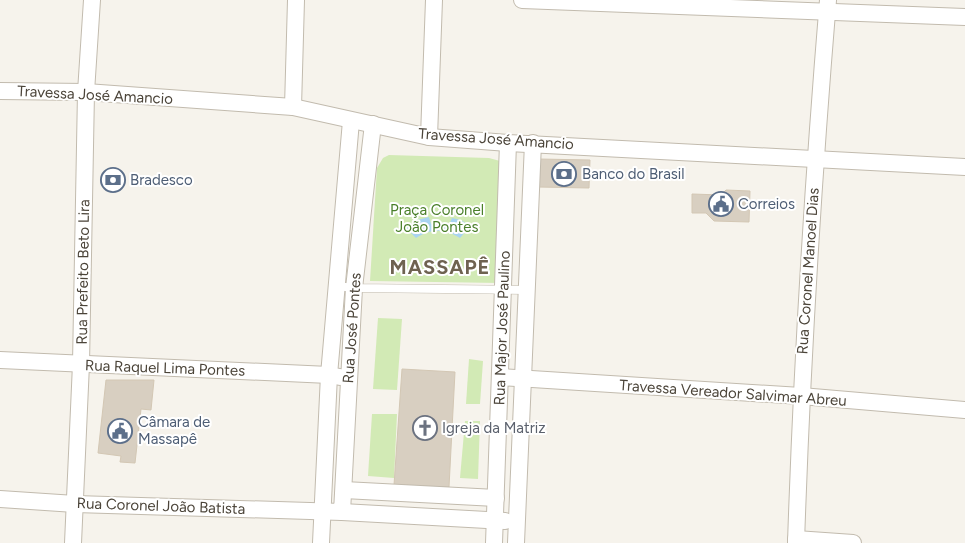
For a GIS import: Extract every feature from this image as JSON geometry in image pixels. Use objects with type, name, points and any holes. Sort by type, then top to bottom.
[{"type":"street","name":"Rua Prefeito Beto Lira","points":[[73,543],[81,364],[86,92],[92,0]]},
{"type":"street","points":[[293,107],[296,0]]},
{"type":"street","points":[[429,137],[434,0]]},
{"type":"street","points":[[522,0],[827,6],[965,17]]},
{"type":"street","name":"Rua Coronel Manoel Dias","points":[[796,541],[801,396],[815,160],[827,6]]},
{"type":"street","name":"Travessa José Amancio","points":[[0,91],[86,92],[293,107],[429,137],[508,143],[965,167]]},
{"type":"street","name":"Rua José Pontes","points":[[321,543],[330,375],[351,121]]},
{"type":"street","name":"Rua José Pontes","points":[[342,512],[354,288],[373,124]]},
{"type":"street","name":"Rua Major José Paulino","points":[[494,543],[508,143]]},
{"type":"street","name":"Rua Major José Paulino","points":[[516,543],[533,143]]},
{"type":"street","name":"Rua Raquel Lima Pontes","points":[[0,360],[330,375],[348,378]]},
{"type":"street","name":"Travessa Vereador Salvimar Abreu","points":[[500,377],[801,396],[965,410]]},
{"type":"street","points":[[497,465],[520,466]]},
{"type":"street","points":[[344,490],[496,498]]},
{"type":"street","points":[[415,516],[416,494]]},
{"type":"street","name":"Rua Coronel João Batista","points":[[0,499],[75,504],[323,512]]},
{"type":"street","points":[[323,512],[517,521]]},
{"type":"street","points":[[796,541],[853,543]]},
{"type":"lane","points":[[337,286],[354,288],[526,290]]},
{"type":"green space","name":"Praça Coronel João Pontes","points":[[389,155],[489,158],[500,161],[500,283],[370,281],[377,168],[383,158]]},
{"type":"green space","points":[[378,318],[402,319],[397,390],[373,389]]},
{"type":"green space","points":[[469,359],[483,361],[480,404],[466,404]]},
{"type":"green space","points":[[372,414],[397,414],[394,478],[368,476]]},
{"type":"green space","points":[[465,421],[480,421],[478,479],[460,478]]},
{"type":"water","points":[[429,217],[431,224],[449,225],[452,218],[461,220],[470,226],[460,238],[443,231],[433,231],[416,238],[406,228],[417,220]]},
{"type":"building","name":"Banco do Brasil","points":[[539,159],[590,160],[589,188],[538,187]]},
{"type":"building","name":"Correios","points":[[726,190],[750,191],[749,222],[714,221],[706,213],[692,213],[692,194],[721,195]]},
{"type":"building","name":"Igreja da Matriz","points":[[402,369],[455,372],[449,487],[394,485]]},
{"type":"building","name":"Câmara de Massapê","points":[[106,380],[154,380],[151,410],[141,409],[135,463],[120,462],[121,456],[98,453]]},
{"type":"place","name":"Banco do Brasil","points":[[564,174]]},
{"type":"place","name":"Bradesco","points":[[113,180]]},
{"type":"place","name":"Correios","points":[[721,204]]},
{"type":"place","name":"Igreja da Matriz","points":[[425,428]]},
{"type":"place","name":"Câmara de Massapê","points":[[120,431]]},
{"type":"district","name":"MASSAPÊ","points":[[440,267]]}]
